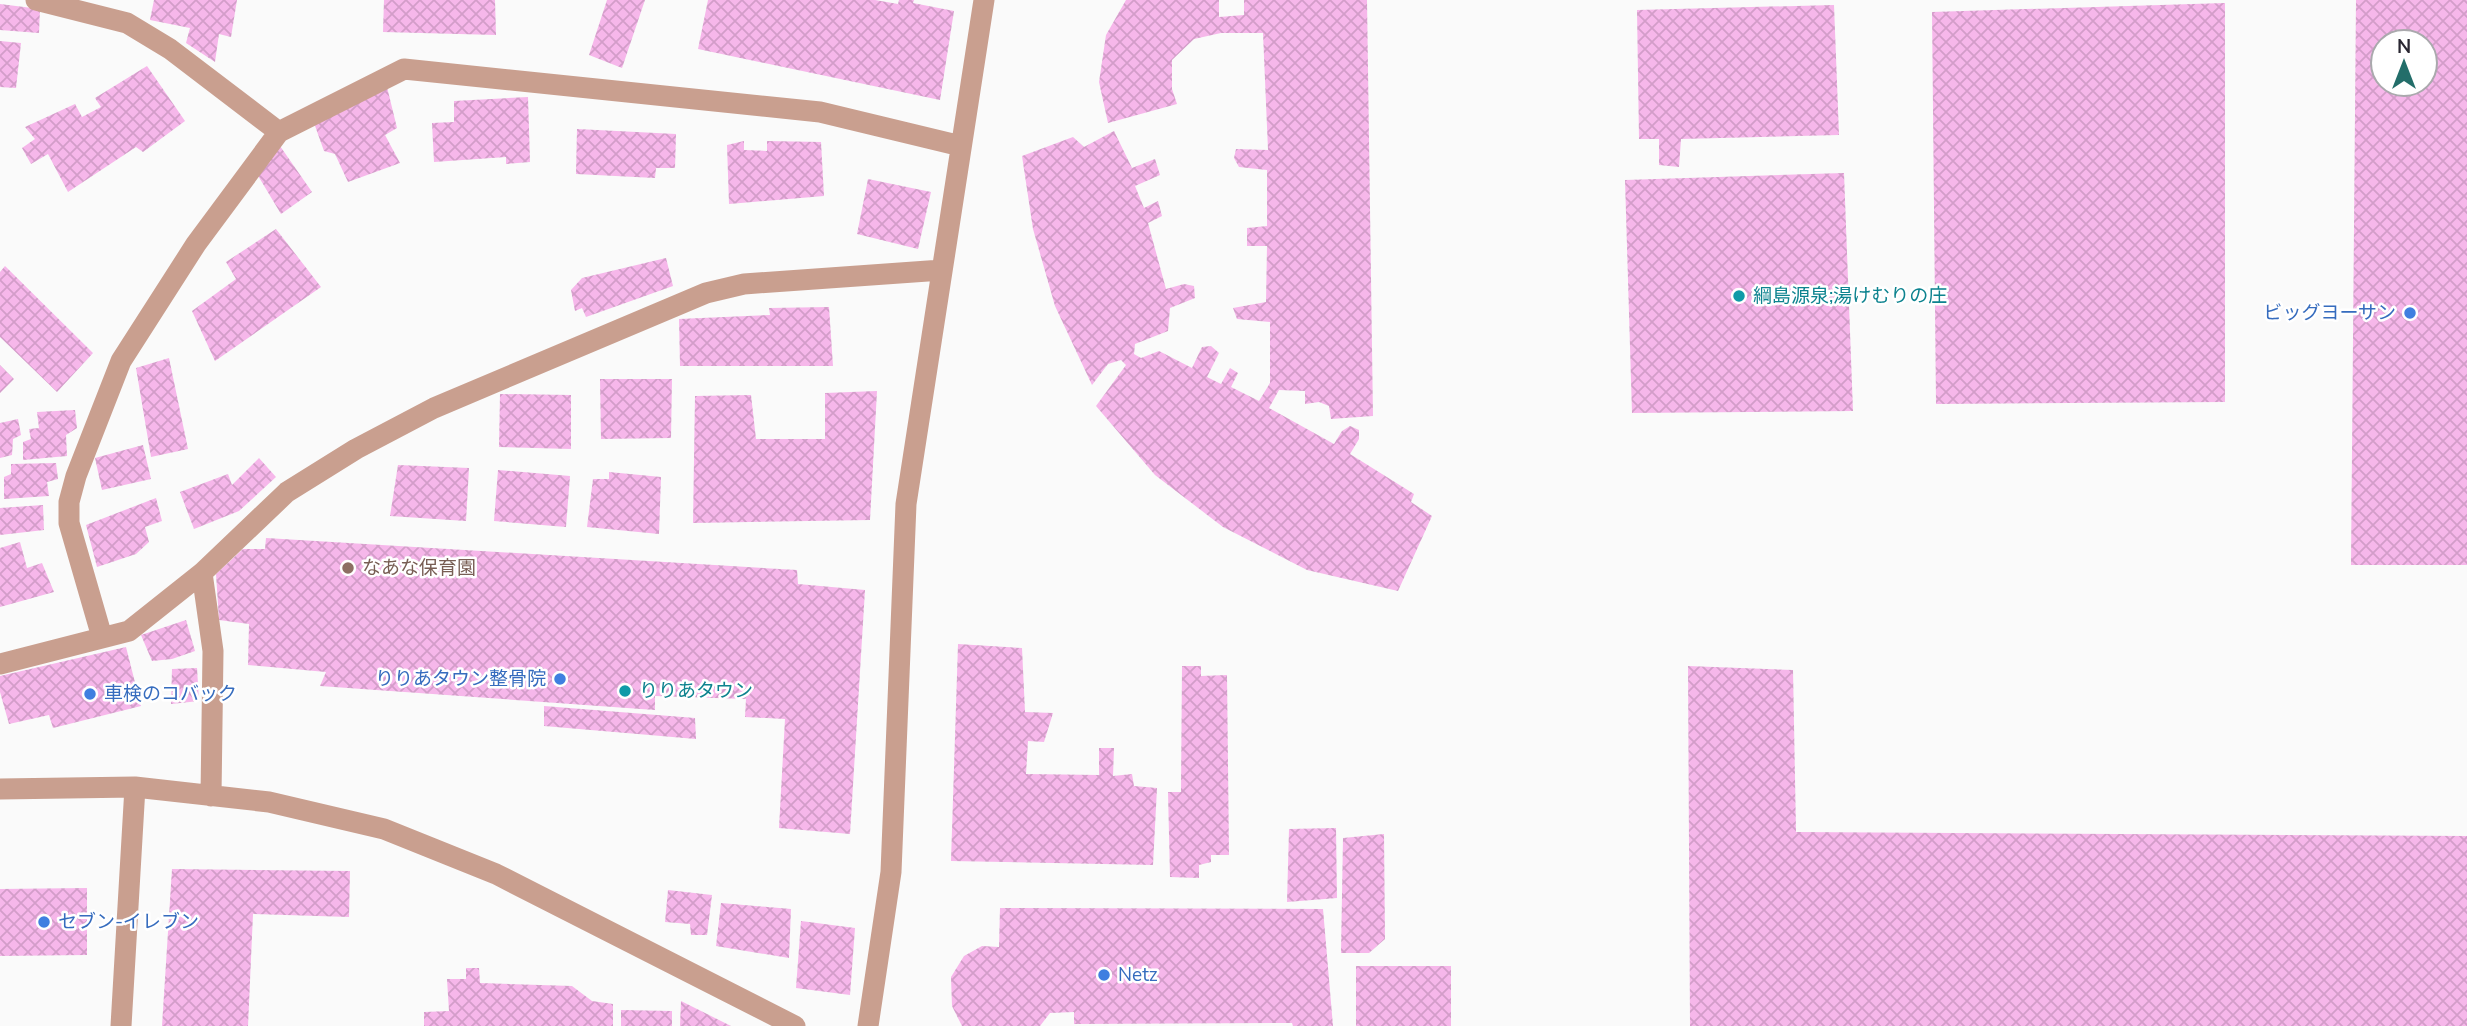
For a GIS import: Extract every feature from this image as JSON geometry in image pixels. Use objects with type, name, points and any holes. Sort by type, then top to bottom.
[{"type":"street","points":[[36,0],[127,23],[170,49],[279,132]]},
{"type":"street","points":[[868,1026],[891,872],[906,504],[984,0]]},
{"type":"street","points":[[102,638],[69,523],[69,502],[76,476],[121,361],[196,244],[279,132],[404,69],[820,112],[961,146]]},
{"type":"street","points":[[0,664],[129,631],[202,573],[286,492],[356,449],[434,408],[706,293],[744,284],[942,270]]},
{"type":"street","points":[[202,573],[213,650],[211,796]]},
{"type":"street","points":[[121,1026],[135,788]]},
{"type":"street","points":[[0,789],[135,788],[269,802],[384,829],[496,874],[795,1026]]},
{"type":"building","points":[[154,0],[237,0],[231,37],[219,34],[215,62],[186,43],[190,28],[150,20]]},
{"type":"building","points":[[384,0],[495,0],[496,35],[383,32]]},
{"type":"building","points":[[607,0],[645,0],[622,68],[589,55]]},
{"type":"building","points":[[708,0],[875,0],[898,4],[899,0],[914,0],[913,3],[954,11],[940,100],[698,49]]},
{"type":"building","points":[[1126,0],[1219,0],[1219,17],[1244,15],[1244,0],[1367,0],[1373,416],[1331,419],[1329,406],[1319,402],[1305,404],[1305,391],[1279,390],[1269,408],[1334,444],[1342,431],[1350,426],[1359,430],[1359,439],[1350,454],[1414,494],[1411,502],[1432,516],[1398,591],[1307,570],[1223,527],[1155,475],[1096,406],[1126,365],[1121,360],[1108,364],[1092,385],[1055,306],[1033,229],[1022,156],[1073,137],[1084,147],[1114,131],[1132,168],[1155,159],[1160,175],[1135,186],[1144,208],[1158,201],[1162,216],[1148,223],[1166,289],[1184,284],[1194,286],[1195,298],[1170,308],[1168,331],[1135,344],[1134,354],[1141,358],[1159,351],[1192,368],[1202,347],[1211,346],[1219,353],[1207,377],[1221,384],[1230,368],[1238,373],[1231,387],[1259,401],[1270,383],[1270,322],[1237,319],[1233,308],[1266,302],[1267,246],[1247,246],[1247,228],[1267,226],[1267,170],[1239,167],[1234,158],[1236,149],[1268,150],[1263,33],[1221,33],[1194,39],[1172,60],[1172,89],[1177,104],[1108,123],[1099,82],[1106,35]]},
{"type":"building","name":"ビッグヨーサン","points":[[2356,0],[2467,0],[2467,565],[2351,565]]},
{"type":"building","points":[[2225,3],[2225,402],[1936,404],[1932,12]]},
{"type":"building","points":[[0,4],[40,9],[39,33],[0,30]]},
{"type":"building","points":[[1834,5],[1839,135],[1681,139],[1679,167],[1659,165],[1659,139],[1639,139],[1637,10]]},
{"type":"building","points":[[0,41],[21,43],[16,88],[0,87]]},
{"type":"building","points":[[147,66],[185,121],[143,152],[136,147],[68,192],[48,154],[31,164],[22,148],[35,139],[25,127],[75,104],[82,117],[101,107],[95,98]]},
{"type":"building","points":[[387,87],[397,128],[385,135],[400,163],[348,182],[335,154],[324,151],[314,123]]},
{"type":"building","points":[[528,97],[530,162],[506,164],[506,157],[434,162],[432,123],[454,122],[454,101]]},
{"type":"building","points":[[577,129],[676,134],[675,168],[656,168],[655,178],[576,174]]},
{"type":"building","points":[[744,141],[744,150],[767,151],[767,141],[821,142],[824,196],[729,204],[727,145]]},
{"type":"building","points":[[280,146],[312,192],[281,214],[257,174]]},
{"type":"building","name":"綱島源泉;湯けむりの庄","points":[[1844,173],[1853,411],[1632,413],[1625,180]]},
{"type":"building","points":[[868,179],[931,192],[918,249],[857,234]]},
{"type":"building","points":[[276,229],[321,287],[215,361],[192,311],[236,279],[226,262]]},
{"type":"building","points":[[666,258],[673,286],[586,317],[582,308],[575,311],[571,290],[582,278]]},
{"type":"building","points":[[5,266],[93,353],[57,392],[0,337],[0,272]]},
{"type":"building","points":[[829,307],[833,366],[680,366],[679,319],[770,315],[769,308]]},
{"type":"building","points":[[169,358],[188,449],[151,457],[136,368]]},
{"type":"building","points":[[0,365],[14,379],[0,393]]},
{"type":"building","points":[[600,379],[672,379],[671,438],[601,439]]},
{"type":"building","points":[[877,391],[870,520],[693,523],[695,396],[751,395],[756,439],[825,439],[825,393]]},
{"type":"building","points":[[500,394],[571,395],[571,449],[499,447]]},
{"type":"building","points":[[75,410],[77,428],[66,435],[67,456],[23,460],[23,442],[31,439],[29,429],[39,428],[37,412]]},
{"type":"building","points":[[18,419],[21,435],[13,439],[12,455],[0,458],[0,423]]},
{"type":"building","points":[[143,445],[151,479],[102,490],[95,458]]},
{"type":"building","points":[[259,458],[276,477],[239,511],[194,529],[180,492],[228,474],[232,485]]},
{"type":"building","points":[[56,463],[58,479],[47,482],[49,496],[4,499],[4,477],[11,474],[11,464]]},
{"type":"building","points":[[398,465],[469,468],[466,521],[390,516]]},
{"type":"building","points":[[498,470],[570,476],[566,527],[494,521]]},
{"type":"building","points":[[609,472],[661,477],[659,534],[587,527],[593,479],[609,479]]},
{"type":"building","points":[[156,498],[162,521],[145,527],[149,542],[136,554],[97,567],[86,525]]},
{"type":"building","points":[[43,505],[44,530],[0,535],[0,508]]},
{"type":"building","name":"りりあタウン","points":[[266,538],[797,570],[798,584],[865,590],[850,834],[779,828],[785,719],[745,717],[746,699],[655,696],[655,710],[320,686],[326,672],[248,665],[249,624],[219,620],[216,574],[243,549],[265,549]]},
{"type":"building","points":[[20,542],[27,568],[42,563],[54,592],[0,607],[0,548]]},
{"type":"building","points":[[186,620],[195,651],[172,659],[152,661],[141,635]]},
{"type":"building","points":[[958,644],[1022,648],[1025,712],[1053,713],[1044,742],[1028,741],[1026,774],[1099,775],[1099,748],[1114,748],[1113,776],[1132,774],[1134,786],[1157,788],[1153,865],[951,861]]},
{"type":"building","points":[[126,647],[141,706],[53,728],[49,715],[9,724],[0,692],[0,676]]},
{"type":"building","points":[[1182,666],[1201,666],[1201,676],[1227,675],[1229,855],[1211,855],[1211,862],[1199,865],[1199,878],[1170,877],[1168,792],[1181,792]]},
{"type":"building","points":[[1688,666],[1793,670],[1796,832],[2467,836],[2467,1026],[1690,1026]]},
{"type":"building","points":[[197,668],[199,701],[171,704],[172,669]]},
{"type":"building","points":[[544,706],[695,718],[696,739],[544,726]]},
{"type":"building","points":[[1336,828],[1337,898],[1287,902],[1289,829]]},
{"type":"building","points":[[1384,834],[1385,939],[1369,953],[1341,953],[1343,838]]},
{"type":"building","points":[[172,869],[350,871],[349,917],[253,914],[248,1026],[162,1026]]},
{"type":"building","name":"セブン-イレブン","points":[[87,888],[87,955],[0,956],[0,889]]},
{"type":"building","points":[[668,890],[712,895],[707,935],[691,935],[690,924],[665,922]]},
{"type":"building","points":[[721,903],[791,909],[789,958],[716,946]]},
{"type":"building","points":[[1000,908],[1323,909],[1333,1026],[1293,1026],[1292,1023],[1074,1024],[1074,1012],[1050,1013],[1040,1026],[962,1026],[952,1006],[951,977],[964,956],[982,946],[999,947]]},
{"type":"building","points":[[801,921],[855,928],[850,995],[796,988]]},
{"type":"building","points":[[1356,966],[1451,966],[1451,1026],[1356,1026]]},
{"type":"building","points":[[466,968],[479,968],[480,983],[572,986],[592,1001],[613,1004],[613,1026],[424,1026],[424,1012],[449,1011],[447,979],[466,979]]},
{"type":"building","points":[[681,1001],[731,1026],[680,1026]]},
{"type":"building","points":[[621,1010],[672,1011],[672,1026],[621,1026]]},
{"type":"place","name":"綱島源泉;湯けむりの庄","points":[[1739,296]]},
{"type":"place","name":"ビッグヨーサン","points":[[2410,313]]},
{"type":"place","name":"なあな保育園","points":[[348,568]]},
{"type":"place","name":"りりあタウン整骨院","points":[[560,679]]},
{"type":"place","name":"りりあタウン","points":[[625,691]]},
{"type":"place","name":"車検のコバック","points":[[90,694]]},
{"type":"place","name":"セブン-イレブン","points":[[44,922]]},
{"type":"place","name":"Netz","points":[[1104,975]]}]
